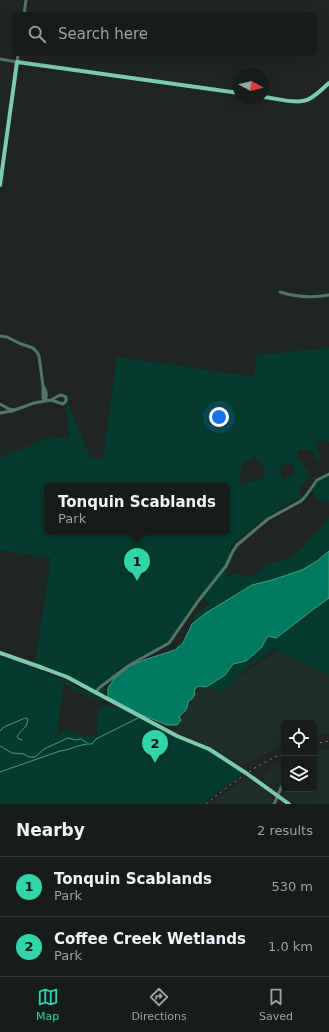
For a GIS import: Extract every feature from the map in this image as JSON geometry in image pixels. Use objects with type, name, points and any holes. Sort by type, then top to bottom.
[{"type":"main road","points":[[0,185],[17,62],[233,92]]},
{"type":"main road","points":[[269,98],[294,101],[305,100],[313,96],[329,83]]},
{"type":"main road","points":[[0,653],[62,675],[180,738],[211,750],[242,770],[289,804]]},
{"type":"street","points":[[24,12],[26,0]]},
{"type":"street","points":[[0,59],[17,62],[18,56]]},
{"type":"street","points":[[280,292],[292,296],[306,297],[329,295]]},
{"type":"street","points":[[0,336],[7,337],[33,348],[37,352],[39,356],[43,386],[43,398],[45,401]]},
{"type":"street","points":[[0,413],[34,403],[51,400]]},
{"type":"street","points":[[0,404],[14,410]]},
{"type":"street","points":[[95,693],[99,688],[128,666],[169,643],[199,600],[226,566],[233,550],[237,545],[268,519],[301,501],[317,480],[329,474]]},
{"type":"street","points":[[274,804],[281,787]]},
{"type":"shaded area","points":[[329,348],[329,443],[327,440],[316,443],[321,462],[318,462],[313,452],[308,449],[297,450],[298,459],[311,476],[298,491],[302,497],[281,508],[231,545],[227,577],[236,573],[244,577],[256,574],[266,565],[295,555],[316,532],[317,533],[329,518],[329,579],[217,606],[192,624],[194,616],[210,603],[200,598],[172,642],[120,668],[106,683],[103,695],[35,664],[51,558],[0,550],[0,458],[46,439],[70,438],[65,406],[68,404],[90,457],[103,459],[117,357],[254,377],[257,355]],"holes":[[[255,456],[266,471],[263,479],[239,484],[242,465]],[[291,462],[296,473],[282,480],[279,467]]]},
{"type":"shaded area","points":[[329,474],[329,503],[325,499],[322,503],[310,490],[315,482]]},
{"type":"shaded area","points":[[329,551],[329,598],[276,638],[268,636],[261,648],[246,661],[233,664],[225,675],[206,687],[196,687],[194,692],[195,694],[189,701],[186,710],[179,717],[181,720],[177,725],[167,725],[142,715],[108,697],[108,688],[114,679],[130,666],[175,650],[183,643],[192,624],[206,613],[252,585],[302,570],[317,561]]},
{"type":"shaded area","points":[[329,598],[329,674],[277,651],[277,647],[243,671],[224,691],[206,687],[225,675],[233,664],[246,661],[261,648],[268,636],[296,624]]},
{"type":"shaded area","points":[[277,651],[329,674],[329,734],[317,735],[317,720],[281,720],[281,746],[242,766],[209,746],[175,732],[201,686],[218,691],[224,691],[238,677]]},
{"type":"shaded area","points":[[0,656],[55,676],[102,699],[102,702],[74,690],[64,683],[56,738],[64,730],[85,737],[92,735],[97,737],[96,718],[99,710],[103,705],[119,708],[183,741],[203,747],[242,774],[203,804],[0,804]]},
{"type":"shaded area","points":[[329,749],[329,804],[295,804],[265,782],[264,775],[266,772],[270,768],[281,762],[281,792],[317,792],[317,751]]},
{"type":"shaded area","points":[[246,777],[272,795],[273,799],[271,804],[211,804]]},
{"type":"waterway","points":[[0,731],[4,727],[25,718],[28,719],[25,727],[17,737],[22,740]]},
{"type":"waterway","points":[[0,772],[60,751],[92,744],[96,739],[138,718]]},
{"type":"waterway","points":[[0,746],[12,753],[35,757],[44,749],[68,738],[76,740],[81,739],[87,743]]},
{"type":"railway","points":[[317,743],[329,741]]},
{"type":"railway","points":[[206,804],[253,769],[281,754]]},
{"type":"place","name":"Tonquin Scablands","points":[[137,581]]},
{"type":"place","name":"Coffee Creek Wetlands","points":[[155,763]]}]
